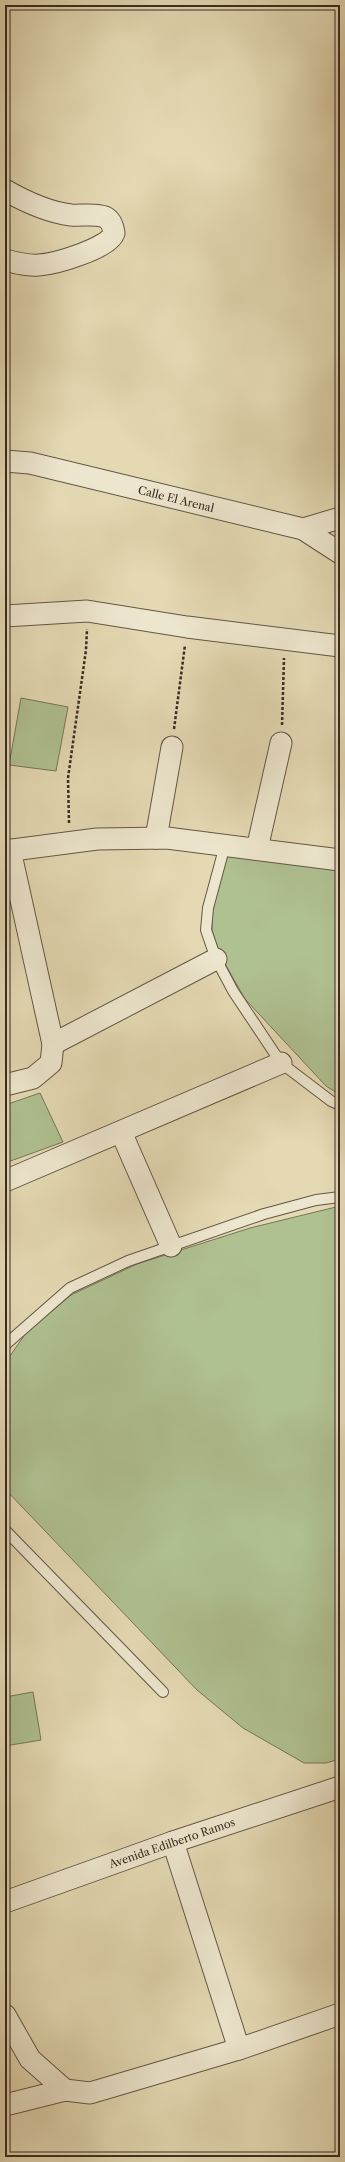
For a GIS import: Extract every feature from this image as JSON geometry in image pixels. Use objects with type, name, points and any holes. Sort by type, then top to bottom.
[{"type":"street","points":[[5,190],[32,204],[46,209],[71,215],[105,218],[111,223],[114,232],[110,240],[64,260],[38,265],[5,260]]},
{"type":"street","name":"Calle El Arenal","points":[[5,461],[30,463],[303,529],[340,553]]},
{"type":"street","points":[[303,529],[340,518]]},
{"type":"street","points":[[5,616],[87,611],[187,627],[340,646]]},
{"type":"street","points":[[257,849],[281,743]]},
{"type":"street","points":[[156,838],[172,747]]},
{"type":"street","points":[[5,1084],[33,1078],[51,1063],[53,1044],[8,851],[97,839],[156,838],[225,844],[340,860]]},
{"type":"street","points":[[53,1044],[216,959]]},
{"type":"street","points":[[5,1181],[281,1063]]},
{"type":"street","points":[[121,1132],[171,1246]]},
{"type":"street","name":"Avenida Edilberto Ramos","points":[[5,1902],[173,1842],[339,1789]]},
{"type":"street","points":[[173,1842],[239,2049]]},
{"type":"street","points":[[5,2105],[65,2090],[90,2093],[239,2049],[340,2014]]},
{"type":"street","points":[[5,2015],[30,2059],[65,2090]]},
{"type":"lane","points":[[225,844],[208,908],[206,930],[216,959],[233,992],[281,1063],[331,1101],[340,1106]]},
{"type":"lane","points":[[5,1345],[70,1288],[128,1261],[264,1214],[316,1200],[340,1197]]},
{"type":"lane","points":[[5,1530],[163,1692]]},
{"type":"path","points":[[70,842],[68,778],[86,650],[87,611]]},
{"type":"path","points":[[172,747],[187,627]]},
{"type":"path","points":[[281,743],[285,639]]},
{"type":"green space","points":[[21,698],[68,707],[56,771],[9,765]]},
{"type":"green space","points":[[227,852],[340,870],[340,1095],[326,1086],[245,999],[220,955],[212,930],[212,907]]},
{"type":"green space","points":[[40,1093],[63,1142],[5,1163],[5,1105]]},
{"type":"green space","points":[[340,1206],[340,1759],[326,1763],[304,1763],[243,1728],[197,1690],[5,1489],[5,1363],[26,1333],[71,1295],[137,1264],[250,1228]]},
{"type":"green space","points":[[33,1692],[41,1740],[5,1746],[5,1697]]}]
